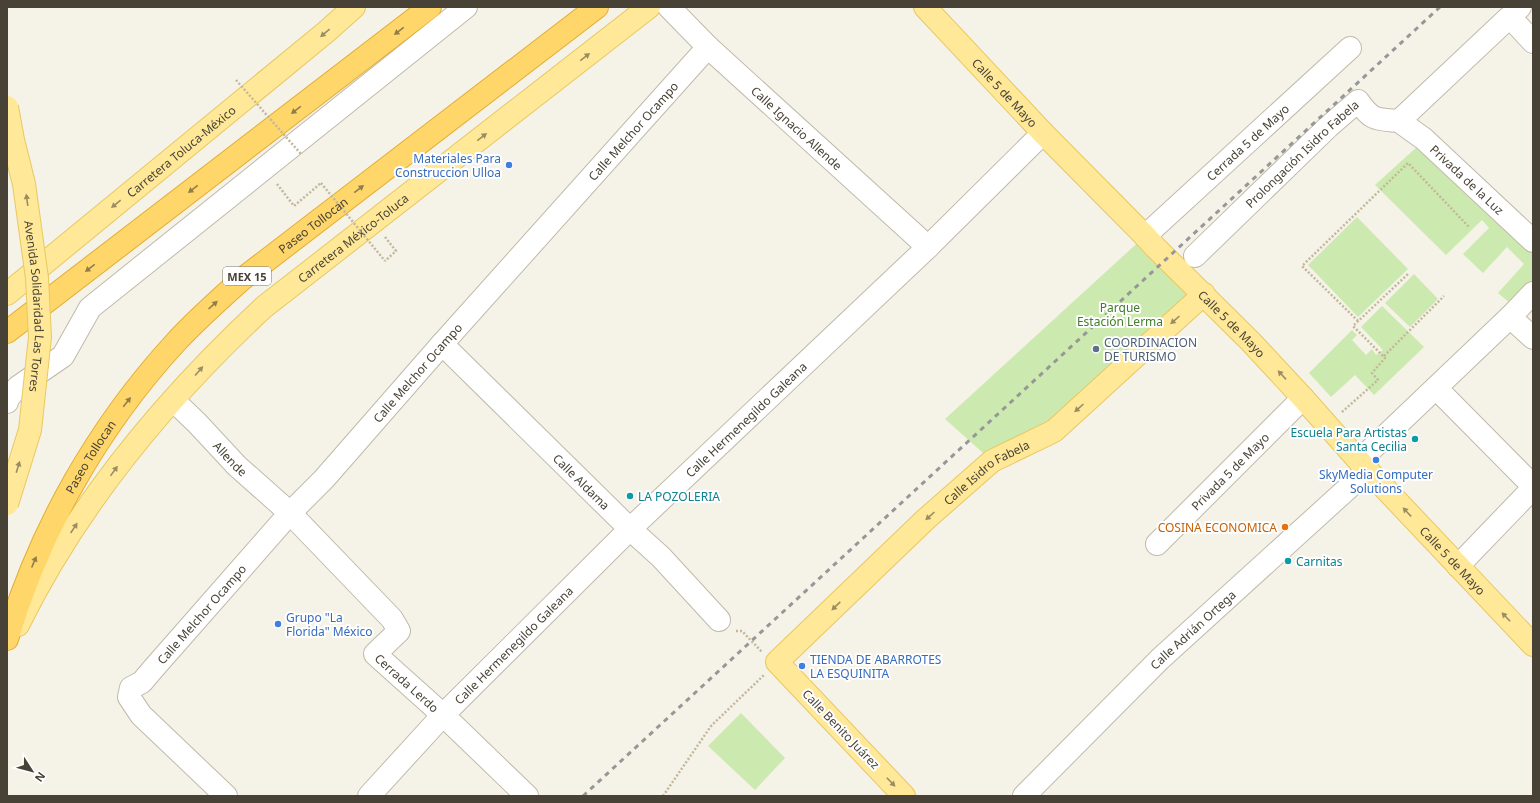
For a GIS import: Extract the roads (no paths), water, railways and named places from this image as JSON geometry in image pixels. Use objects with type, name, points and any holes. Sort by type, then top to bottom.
[{"type":"highway","points":[[7,332],[430,7]]},
{"type":"highway","name":"Paseo Tollocan","points":[[7,639],[29,574],[47,532],[68,491],[117,414],[175,343],[207,310],[241,280],[597,7]]},
{"type":"main road","name":"Carretera Toluca-México","points":[[7,294],[320,37],[354,7]]},
{"type":"main road","name":"Carretera México-Toluca","points":[[7,648],[42,580],[91,503],[146,429],[204,364],[264,307],[649,7]]},
{"type":"main road","name":"Calle 5 de Mayo","points":[[925,7],[1043,133],[1156,248],[1204,294],[1533,645]]},
{"type":"main road","name":"Avenida Solidaridad Las Torres","points":[[7,107],[13,140],[24,184],[38,278],[40,336],[30,430],[7,504]]},
{"type":"main road","name":"Calle Isidro Fabela","points":[[782,658],[926,520],[992,461],[1054,431],[1204,294]]},
{"type":"main road","name":"Calle Benito Juárez","points":[[782,658],[904,796]]},
{"type":"street","points":[[7,400],[18,387],[63,356],[90,308],[466,7]]},
{"type":"street","name":"Calle Ignacio Allende","points":[[668,7],[708,47],[928,247]]},
{"type":"street","points":[[1399,121],[1515,12],[1533,42]]},
{"type":"street","name":"Calle Melchor Ocampo","points":[[226,796],[141,715],[129,697],[131,688],[142,682],[153,670],[290,513],[324,479],[442,344],[708,47]]},
{"type":"street","name":"Cerrada 5 de Mayo","points":[[1145,236],[1350,48]]},
{"type":"street","name":"Prolongación Isidro Fabela","points":[[1195,256],[1328,127],[1358,102],[1366,113],[1375,119],[1399,121]]},
{"type":"street","name":"Privada de la Luz","points":[[1399,121],[1424,139],[1533,241]]},
{"type":"street","name":"Calle Hermenegildo Galeana","points":[[369,796],[443,715],[630,529],[928,247],[1043,133]]},
{"type":"street","name":"Calle Adrián Ortega","points":[[1024,796],[1160,659],[1363,465],[1436,388],[1533,293]]},
{"type":"street","points":[[1510,317],[1533,338]]},
{"type":"street","name":"Calle Aldama","points":[[442,344],[630,529],[661,557],[719,620]]},
{"type":"street","points":[[1436,388],[1533,487],[1458,566]]},
{"type":"street","name":"Privada 5 de Mayo","points":[[1157,544],[1303,398]]},
{"type":"street","name":"Allende","points":[[173,400],[197,423],[237,466],[290,513]]},
{"type":"street","name":"Cerrada Lerdo","points":[[290,513],[392,619],[399,630],[375,654],[443,715],[527,796]]},
{"type":"railway","points":[[583,796],[1440,7]]},
{"type":"place","name":"Materiales Para Construccion Ulloa","points":[[509,165]]},
{"type":"place","name":"COORDINACION DE TURISMO","points":[[1096,349]]},
{"type":"place","name":"Escuela Para Artistas Santa Cecilia","points":[[1415,439]]},
{"type":"place","name":"SkyMedia Computer Solutions","points":[[1376,460]]},
{"type":"place","name":"LA POZOLERIA","points":[[630,496]]},
{"type":"place","name":"COSINA ECONOMICA","points":[[1285,527]]},
{"type":"place","name":"Carnitas","points":[[1288,561]]},
{"type":"place","name":"Grupo \"La Florida\" México","points":[[278,624]]},
{"type":"place","name":"TIENDA DE ABARROTES LA ESQUINITA","points":[[802,666]]},
{"type":"park label","name":"Parque Estación Lerma","points":[[1120,314]]}]
